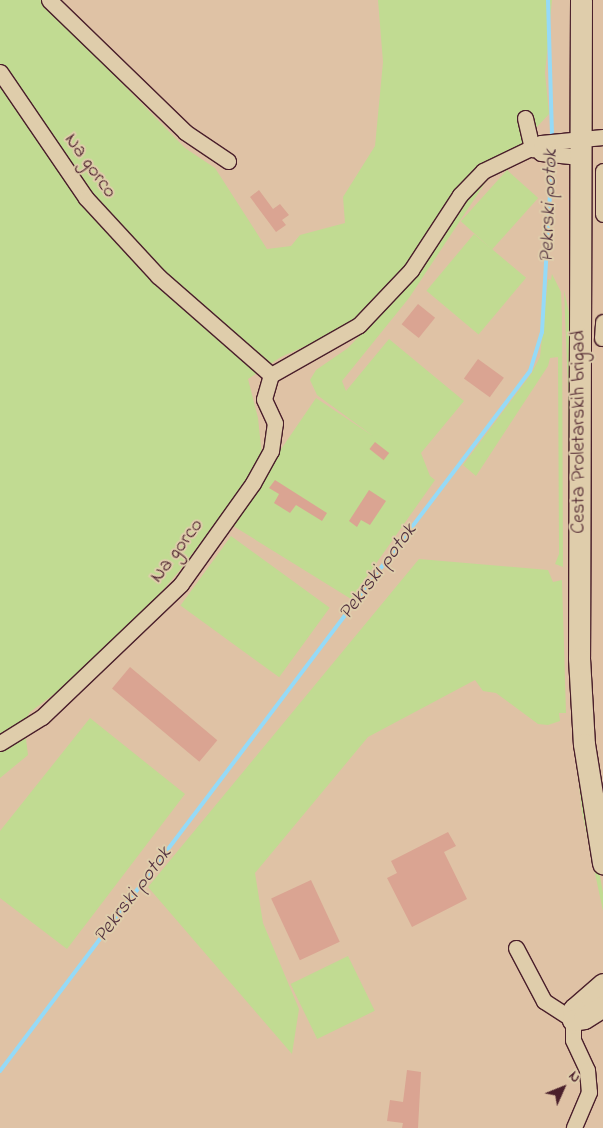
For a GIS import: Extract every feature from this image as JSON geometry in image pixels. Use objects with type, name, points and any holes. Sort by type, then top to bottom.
[{"type":"main road","name":"Cesta Proletarskih brigad","points":[[581,0],[573,148],[579,658],[587,770],[603,863]]},
{"type":"main road","points":[[603,984],[580,1001],[574,1009],[573,1020],[584,1018],[603,1006]]},
{"type":"street","points":[[49,0],[185,132],[228,161]]},
{"type":"street","name":"Na gorco","points":[[0,72],[86,198],[158,276],[271,375],[264,399],[275,423],[271,451],[253,483],[181,584],[42,717],[0,742]]},
{"type":"street","points":[[524,118],[538,149]]},
{"type":"street","points":[[271,375],[359,325],[411,270],[460,195],[483,171],[513,155],[538,149],[573,148],[603,137]]},
{"type":"street","points":[[603,170],[603,214]]},
{"type":"street","points":[[602,338],[603,322]]},
{"type":"street","points":[[516,948],[544,1001],[573,1020],[573,1040],[587,1070],[589,1092],[574,1128]]},
{"type":"green space","points":[[0,0],[41,0],[185,148],[215,168],[267,249],[291,246],[300,235],[345,223],[343,197],[375,146],[383,62],[378,0],[552,0],[545,73],[549,114],[485,183],[409,298],[342,381],[346,391],[389,339],[464,401],[421,453],[430,476],[435,480],[351,599],[230,524],[316,398],[373,436],[317,395],[310,380],[316,370],[348,348],[382,312],[281,357],[248,379],[258,418],[262,456],[252,474],[180,570],[150,605],[76,678],[30,712],[24,723],[28,755],[0,778]]},
{"type":"green space","points":[[507,170],[538,198],[492,249],[461,221]]},
{"type":"green space","points":[[474,234],[526,278],[479,334],[426,291]]},
{"type":"green space","points":[[552,274],[561,292],[562,315],[563,567],[555,564],[559,554],[558,357],[550,358],[548,366],[476,476],[463,465],[531,374],[540,357],[548,279],[551,280]]},
{"type":"green space","points":[[564,290],[570,317],[568,565],[568,388]]},
{"type":"green space","points":[[231,536],[330,608],[279,677],[180,606]]},
{"type":"green space","points":[[419,559],[548,570],[553,582],[562,580],[566,713],[559,713],[560,721],[548,725],[538,724],[496,693],[483,691],[475,680],[368,737],[255,873],[263,923],[299,1009],[292,1054],[148,887]]},
{"type":"green space","points":[[90,718],[185,794],[67,949],[0,898],[0,831]]},
{"type":"green space","points":[[572,721],[603,893],[603,911],[582,812]]},
{"type":"green space","points":[[348,956],[375,1011],[317,1039],[290,984]]},
{"type":"building","points":[[259,190],[273,209],[280,204],[289,215],[282,220],[286,225],[276,232],[250,197]]},
{"type":"building","points":[[418,304],[435,318],[419,338],[402,324]]},
{"type":"building","points":[[478,359],[504,378],[490,397],[464,378]]},
{"type":"building","points":[[375,442],[389,453],[384,460],[369,449]]},
{"type":"building","points":[[275,480],[327,513],[322,521],[296,505],[290,513],[274,503],[279,494],[269,488]]},
{"type":"building","points":[[369,490],[386,501],[370,525],[361,520],[357,527],[349,521]]},
{"type":"building","points":[[130,667],[217,740],[199,762],[112,688]]},
{"type":"building","points":[[448,832],[456,846],[444,852],[467,899],[412,927],[387,878],[397,873],[391,861]]},
{"type":"building","points":[[311,880],[340,942],[300,960],[271,899]]},
{"type":"building","points":[[407,1070],[421,1072],[418,1128],[402,1128],[403,1123],[387,1121],[390,1100],[403,1102]]},
{"type":"waterway","name":"Pekrski potok","points":[[548,0],[552,138]]},
{"type":"waterway","name":"Pekrski potok","points":[[0,1071],[530,371],[542,332],[552,157]]}]
